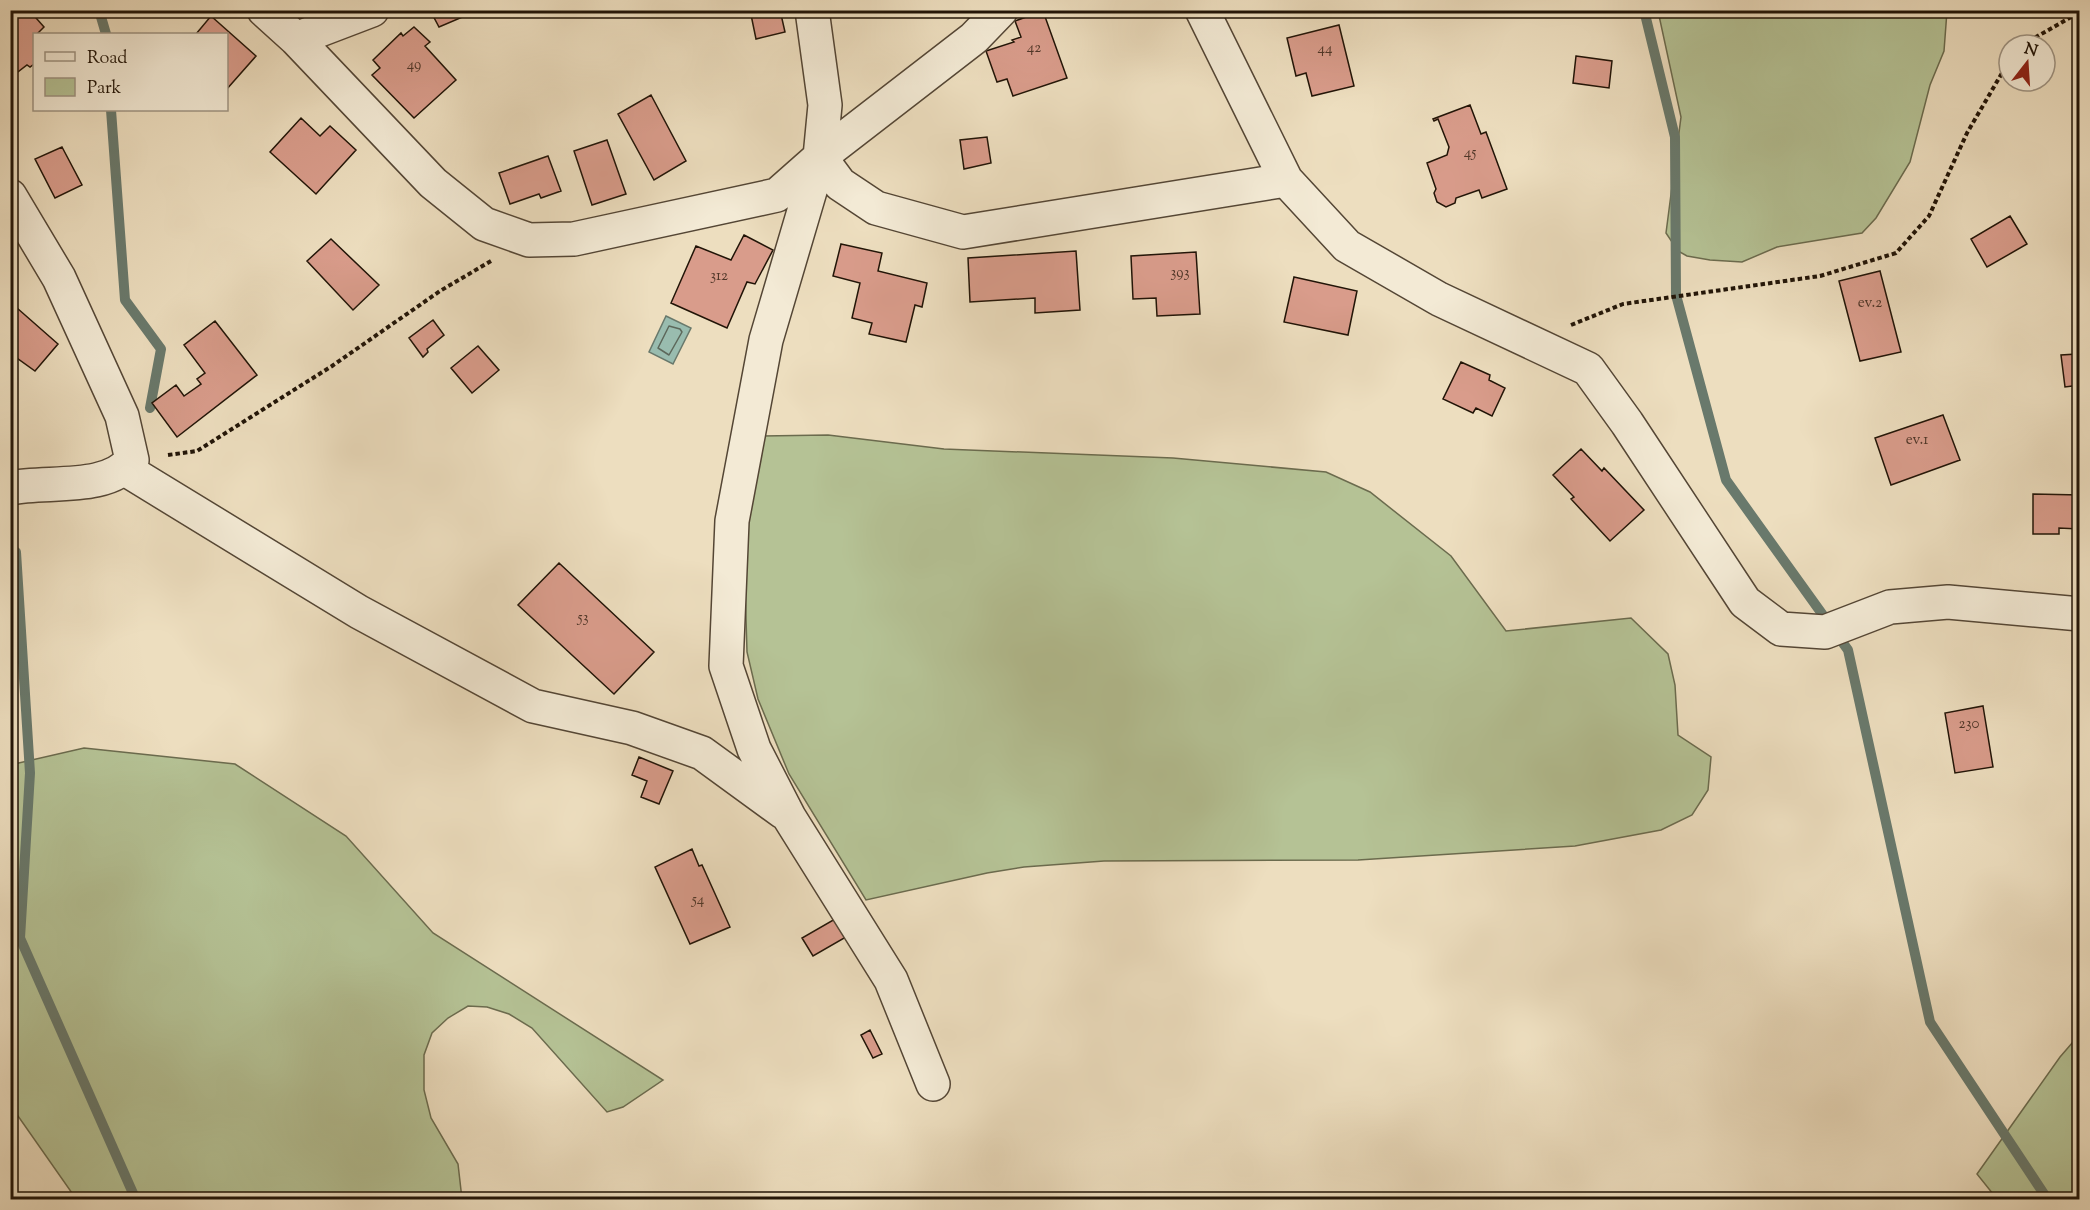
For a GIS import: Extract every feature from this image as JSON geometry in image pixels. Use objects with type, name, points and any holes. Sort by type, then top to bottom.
[{"type":"street","points":[[264,10],[296,39],[433,183],[484,224],[529,240],[574,239],[777,195],[820,157],[974,38],[1001,10]]},
{"type":"street","points":[[296,39],[372,10]]},
{"type":"street","points":[[812,10],[825,105],[820,157],[766,340],[732,521],[726,666],[754,749],[789,817],[891,980],[933,1084]]},
{"type":"street","points":[[1202,10],[1286,180],[1347,246],[1438,299],[1588,369],[1627,423],[1745,602],[1781,629],[1825,632],[1890,607],[1948,602],[2079,614]]},
{"type":"street","points":[[820,157],[840,184],[876,208],[963,232],[1286,180]]},
{"type":"street","points":[[10,195],[59,278],[122,416],[128,464]]},
{"type":"street","points":[[128,464],[359,612],[533,706],[632,728],[702,753],[789,817]]},
{"type":"street","points":[[10,488],[90,481],[128,464]]},
{"type":"path","points":[[2043,33],[2079,12]]},
{"type":"path","points":[[1532,341],[1623,304],[1820,276],[1896,253],[1929,216],[1967,133],[1997,82]]},
{"type":"path","points":[[128,464],[196,451],[332,366],[440,291],[529,240]]},
{"type":"green space","points":[[1658,11],[1947,11],[1944,51],[1930,85],[1910,162],[1876,218],[1862,233],[1777,247],[1742,262],[1710,260],[1687,256],[1678,251],[1666,233],[1681,117]]},
{"type":"green space","points":[[828,435],[944,449],[1173,458],[1326,472],[1370,492],[1451,556],[1506,631],[1631,618],[1668,654],[1675,685],[1678,735],[1711,757],[1708,790],[1692,815],[1661,830],[1575,846],[1358,860],[1104,861],[1024,867],[866,900],[789,774],[758,699],[747,652],[743,517],[759,436]]},
{"type":"green space","points":[[84,748],[235,764],[346,836],[433,933],[663,1080],[623,1107],[607,1112],[532,1028],[509,1014],[487,1007],[468,1006],[448,1018],[432,1033],[424,1055],[424,1090],[431,1118],[458,1164],[462,1199],[73,1199],[72,1193],[11,1106],[10,765]]},
{"type":"green space","points":[[2079,1035],[2079,1199],[1997,1199],[1977,1174],[2060,1057]]},
{"type":"water","points":[[666,316],[691,328],[673,364],[649,352]]},
{"type":"building","points":[[29,10],[44,27],[38,33],[33,33],[33,65],[30,67],[27,65],[10,78],[10,11]]},
{"type":"building","points":[[430,10],[470,10],[472,13],[439,27]]},
{"type":"building","points":[[750,10],[780,10],[785,32],[756,39]]},
{"type":"building","points":[[915,10],[973,10],[973,13],[915,14]]},
{"type":"building","points":[[1043,11],[1067,78],[1013,96],[1007,79],[997,82],[986,51],[1014,42],[1012,40],[1021,37],[1015,21]]},
{"type":"building","points":[[211,16],[256,56],[228,88],[228,33],[197,33]]},
{"type":"building","points":[[1339,25],[1354,86],[1312,96],[1306,73],[1296,76],[1287,38]]},
{"type":"building","points":[[414,27],[430,42],[425,46],[456,80],[414,118],[372,75],[380,68],[373,60],[401,33],[403,36]]},
{"type":"building","points":[[1576,56],[1612,61],[1609,88],[1573,83]]},
{"type":"building","points":[[651,95],[686,161],[654,180],[618,114]]},
{"type":"building","points":[[1470,105],[1481,134],[1486,132],[1507,189],[1482,198],[1479,190],[1456,198],[1455,203],[1446,207],[1437,202],[1434,193],[1436,189],[1427,163],[1447,155],[1449,147],[1438,119],[1434,121],[1433,119]]},
{"type":"building","points":[[301,118],[320,136],[330,126],[356,150],[316,194],[270,152]]},
{"type":"building","points":[[987,137],[991,163],[964,169],[960,140]]},
{"type":"building","points":[[607,140],[626,194],[592,205],[574,151]]},
{"type":"building","points":[[62,147],[82,185],[55,198],[35,159]]},
{"type":"building","points":[[548,156],[561,191],[541,198],[539,194],[510,204],[499,173]]},
{"type":"building","points":[[2010,216],[2027,244],[1987,267],[1971,239]]},
{"type":"building","points":[[744,235],[773,250],[755,284],[747,282],[727,328],[671,303],[696,246],[731,260]]},
{"type":"building","points":[[331,239],[379,285],[353,310],[307,261]]},
{"type":"building","points":[[841,244],[882,253],[878,271],[927,283],[922,307],[915,305],[906,342],[869,334],[872,323],[852,318],[860,283],[833,276]]},
{"type":"building","points":[[1076,251],[1080,310],[1035,313],[1035,298],[970,302],[968,258]]},
{"type":"building","points":[[1196,252],[1200,314],[1157,316],[1156,298],[1133,299],[1131,256]]},
{"type":"building","points":[[1880,271],[1901,352],[1860,361],[1839,281]]},
{"type":"building","points":[[1294,277],[1357,291],[1348,335],[1284,322]]},
{"type":"building","points":[[17,308],[58,344],[35,371],[10,353],[10,315]]},
{"type":"building","points":[[433,320],[444,335],[427,349],[428,352],[423,357],[409,338]]},
{"type":"building","points":[[215,321],[257,375],[177,437],[152,403],[176,385],[184,396],[201,384],[197,379],[205,373],[184,345]]},
{"type":"building","points":[[478,346],[499,370],[472,393],[451,368]]},
{"type":"building","points":[[2077,350],[2080,350],[2080,385],[2065,387],[2061,355],[2077,354]]},
{"type":"building","points":[[1461,362],[1490,375],[1489,380],[1505,388],[1492,416],[1476,408],[1473,413],[1443,399]]},
{"type":"building","points":[[1943,415],[1960,460],[1891,485],[1875,438]]},
{"type":"building","points":[[1581,449],[1602,471],[1604,468],[1644,510],[1610,541],[1571,499],[1574,497],[1553,475]]},
{"type":"building","points":[[2033,494],[2080,495],[2079,529],[2059,528],[2059,534],[2033,534]]},
{"type":"building","points":[[559,563],[654,652],[614,694],[518,605]]},
{"type":"building","points":[[1983,706],[1993,767],[1955,773],[1945,713]]},
{"type":"building","points":[[639,757],[673,771],[659,804],[641,797],[647,781],[632,775]]},
{"type":"building","points":[[692,849],[699,866],[702,865],[730,927],[690,944],[655,867]]},
{"type":"building","points":[[835,919],[846,937],[813,956],[802,938]]},
{"type":"building","points":[[870,1030],[882,1054],[873,1058],[861,1035]]},
{"type":"waterway","points":[[99,10],[106,33]]},
{"type":"waterway","points":[[1644,10],[1675,137],[1676,295],[1726,480],[1848,650],[1930,1022],[2048,1200]]},
{"type":"waterway","points":[[111,111],[125,300],[161,349],[150,408]]},
{"type":"waterway","points":[[16,552],[30,773],[20,938],[136,1200]]}]
